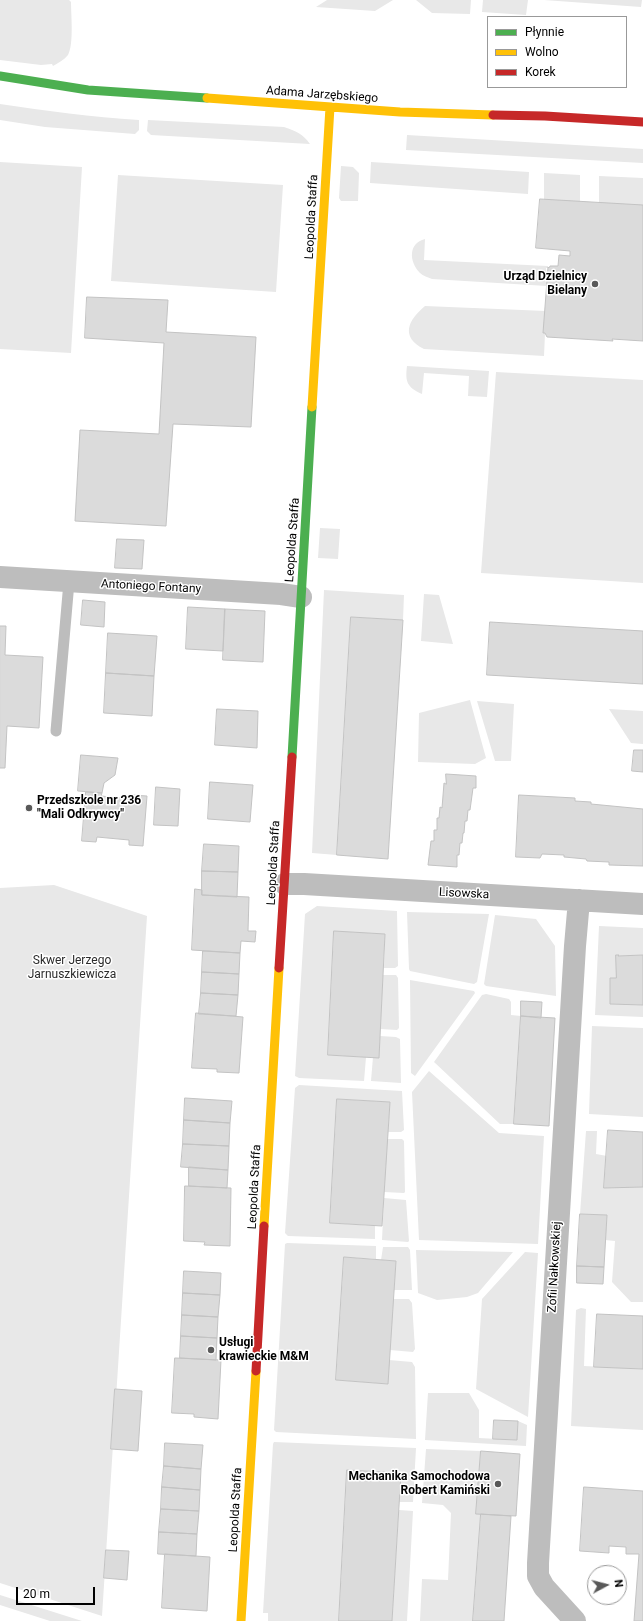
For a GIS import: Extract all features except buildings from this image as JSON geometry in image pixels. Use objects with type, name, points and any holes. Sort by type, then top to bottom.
[{"type":"street","name":"Adama Jarzębskiego","points":[[0,76],[88,90],[400,112],[545,116],[643,122]]},
{"type":"street","name":"Leopolda Staffa","points":[[241,1621],[330,107]]},
{"type":"street","name":"Antoniego Fontany","points":[[0,577],[281,594],[301,597]]},
{"type":"street","name":"Lisowska","points":[[285,884],[643,904]]},
{"type":"street","name":"Zofii Nałkowskiej","points":[[575,1621],[544,1587],[538,1576],[538,1563],[574,954],[579,900]]},
{"type":"lane","points":[[56,731],[69,582]]},
{"type":"green space","points":[[0,0],[69,0],[71,2],[72,29],[71,44],[68,55],[53,66],[52,64],[41,65],[0,60]]},
{"type":"green space","points":[[327,0],[393,0],[375,11],[316,7]]},
{"type":"green space","points":[[416,0],[471,0],[470,14],[432,13]]},
{"type":"green space","points":[[483,0],[528,0],[526,15],[482,12]]},
{"type":"green space","points":[[544,0],[642,0],[641,7]]},
{"type":"green space","points":[[0,104],[69,114],[139,120],[139,130],[135,134],[45,127],[0,120]]},
{"type":"green space","points":[[148,120],[284,127],[299,133],[310,144],[151,135],[147,131]]},
{"type":"green space","points":[[407,135],[643,149],[643,163],[406,150]]},
{"type":"green space","points":[[0,162],[82,167],[71,353],[0,349]]},
{"type":"green space","points":[[371,162],[529,172],[528,194],[370,183]]},
{"type":"green space","points":[[341,166],[353,167],[359,173],[358,201],[341,201],[339,198]]},
{"type":"green space","points":[[544,173],[580,175],[580,202],[544,200]]},
{"type":"green space","points":[[118,175],[283,185],[276,292],[111,281]]},
{"type":"green space","points":[[599,176],[643,178],[643,206],[599,203]]},
{"type":"green space","points":[[425,239],[424,260],[548,266],[548,268],[546,268],[547,286],[432,279],[424,276],[416,269],[412,258],[412,253],[416,244]]},
{"type":"green space","points":[[425,306],[546,311],[544,356],[424,349],[416,344],[412,339],[409,334],[409,328],[414,317]]},
{"type":"green space","points":[[407,366],[489,371],[487,397],[468,396],[469,376],[424,373],[422,394],[413,389],[408,383],[406,376]]},
{"type":"green space","points":[[496,372],[643,380],[643,583],[481,573]]},
{"type":"green space","points":[[320,528],[340,529],[338,559],[318,558]]},
{"type":"green space","points":[[324,590],[404,595],[403,620],[351,617],[337,855],[312,853]]},
{"type":"green space","points":[[424,594],[439,595],[453,644],[421,641]]},
{"type":"green space","points":[[470,700],[486,758],[475,764],[418,762],[419,713]]},
{"type":"green space","points":[[477,701],[514,704],[511,761],[495,761]]},
{"type":"green space","points":[[609,709],[643,711],[643,744],[631,743]]},
{"type":"green space","name":"Skwer Jerzego Jarnuszkiewicza","points":[[54,885],[147,916],[102,1616],[0,1583],[0,888]]},
{"type":"green space","points":[[317,906],[397,911],[398,966],[395,968],[384,968],[385,934],[334,932],[328,1055],[366,1057],[364,1081],[299,1078],[295,1076],[305,914]]},
{"type":"green space","points":[[407,912],[489,914],[477,982],[474,984],[410,971]]},
{"type":"green space","points":[[495,915],[536,919],[555,946],[556,996],[486,986],[484,984]]},
{"type":"green space","points":[[599,926],[643,928],[643,955],[616,955],[616,978],[610,978],[610,1004],[643,1005],[643,1017],[595,1015]]},
{"type":"green space","points":[[383,975],[396,975],[398,978],[399,1028],[397,1030],[380,1029]]},
{"type":"green space","points":[[410,980],[474,991],[475,993],[415,1076],[411,1073]]},
{"type":"green space","points":[[486,994],[509,999],[511,1002],[511,1015],[521,1016],[514,1124],[500,1124],[434,1062],[482,995]]},
{"type":"green space","points":[[592,1026],[643,1028],[643,1117],[589,1114]]},
{"type":"green space","points":[[380,1036],[396,1037],[400,1039],[401,1083],[371,1081],[373,1057],[379,1057]]},
{"type":"green space","points":[[429,1071],[499,1133],[544,1136],[538,1244],[419,1240],[412,1092]]},
{"type":"green space","points":[[299,1085],[402,1091],[404,1130],[401,1132],[388,1132],[390,1102],[337,1099],[330,1223],[375,1226],[375,1239],[288,1236],[285,1233],[295,1088]]},
{"type":"green space","points":[[586,1131],[597,1131],[596,1154],[607,1156],[604,1188],[643,1187],[643,1302],[631,1302],[612,1282],[615,1241],[605,1240],[607,1215],[580,1214]]},
{"type":"green space","points":[[387,1139],[402,1139],[404,1141],[404,1193],[384,1192]]},
{"type":"green space","points":[[384,1198],[406,1200],[408,1242],[382,1240]]},
{"type":"green space","points":[[285,1244],[376,1246],[376,1259],[344,1257],[336,1380],[387,1384],[389,1360],[412,1362],[415,1367],[416,1439],[276,1432],[274,1430]]},
{"type":"green space","points":[[383,1247],[408,1247],[410,1250],[412,1290],[394,1290],[396,1261],[381,1260]]},
{"type":"green space","points":[[416,1250],[513,1252],[478,1293],[467,1297],[437,1300],[418,1293]]},
{"type":"green space","points":[[525,1252],[538,1253],[528,1417],[476,1389],[482,1299]]},
{"type":"green space","points":[[393,1299],[409,1299],[412,1303],[415,1349],[413,1352],[390,1350]]},
{"type":"green space","points":[[581,1308],[586,1309],[584,1366],[643,1369],[643,1430],[571,1426],[576,1310]]},
{"type":"green space","points":[[428,1393],[469,1393],[479,1410],[479,1438],[517,1440],[518,1421],[527,1425],[526,1446],[425,1440]]},
{"type":"green space","points":[[274,1442],[416,1448],[413,1502],[399,1502],[347,1470],[339,1621],[268,1621],[268,1613],[263,1613]]},
{"type":"green space","points":[[426,1449],[481,1451],[481,1514],[473,1621],[420,1621],[422,1579],[448,1580],[451,1513],[443,1505],[422,1503]]},
{"type":"green space","points":[[399,1510],[413,1511],[407,1621],[392,1621]]},
{"type":"green space","points":[[0,1595],[82,1621],[50,1621],[0,1605]]},
{"type":"traffic: fast","points":[[0,76],[88,90],[207,98]]},
{"type":"traffic: fast","points":[[292,757],[312,407]]},
{"type":"traffic: slow","points":[[207,98],[400,112],[493,115]]},
{"type":"traffic: slow","points":[[312,407],[330,107]]},
{"type":"traffic: slow","points":[[264,1226],[279,968]]},
{"type":"traffic: slow","points":[[241,1621],[256,1371]]},
{"type":"traffic: jam","points":[[493,115],[545,116],[643,122]]},
{"type":"traffic: jam","points":[[279,968],[292,757]]},
{"type":"traffic: jam","points":[[256,1371],[264,1226]]},
{"type":"place","name":"Urząd Dzielnicy Bielany","points":[[595,284]]},
{"type":"place","name":"Przedszkole nr 236 \"Mali Odkrywcy\"","points":[[29,808]]},
{"type":"place","name":"Usługi krawieckie M&M","points":[[211,1350]]},
{"type":"place","name":"Mechanika Samochodowa Robert Kamiński","points":[[498,1484]]}]
